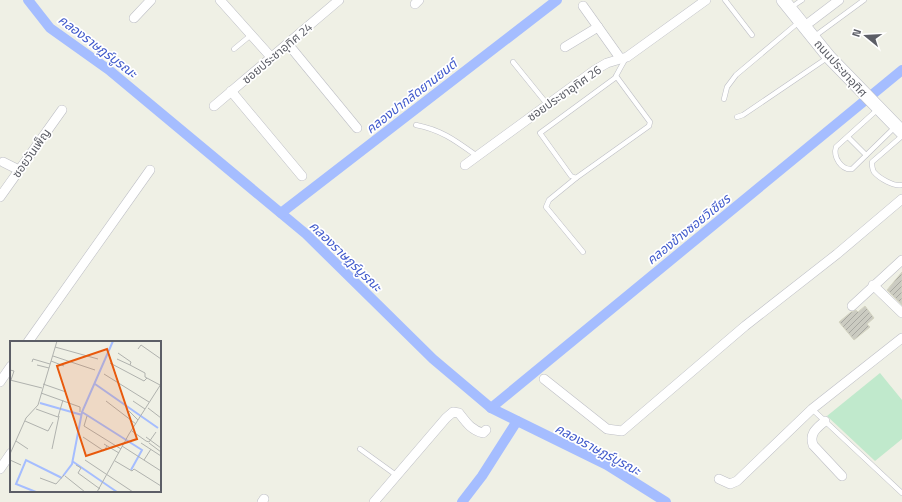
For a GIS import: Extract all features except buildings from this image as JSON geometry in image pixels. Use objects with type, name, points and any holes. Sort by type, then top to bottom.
[{"type":"main road","name":"ถนนประชาอุทิศ","points":[[783,0],[805,22],[819,33],[872,98],[900,129]]},
{"type":"main road","name":"ถนนประชาอุทิศ","points":[[797,1],[805,22],[829,57],[872,98]]},
{"type":"street","points":[[134,18],[151,0]]},
{"type":"street","points":[[220,0],[271,57]]},
{"type":"street","name":"ซอยประชาอุทิศ 24","points":[[214,106],[340,0]]},
{"type":"street","name":"ซอยประชาอุทิศ 26","points":[[465,165],[595,70],[624,58],[706,0]]},
{"type":"street","points":[[805,22],[839,0]]},
{"type":"street","points":[[583,6],[624,58]]},
{"type":"street","points":[[564,47],[598,26]]},
{"type":"street","points":[[288,44],[357,128]]},
{"type":"street","points":[[231,91],[302,176]]},
{"type":"street","name":"ซอยวันเพ็ญ","points":[[0,197],[62,110]]},
{"type":"street","points":[[3,162],[19,170]]},
{"type":"street","points":[[29,341],[150,170]]},
{"type":"street","points":[[544,379],[607,429],[622,431],[745,326],[837,254],[902,198]]},
{"type":"street","points":[[852,306],[873,285],[902,260]]},
{"type":"street","points":[[873,285],[902,313]]},
{"type":"street","points":[[719,479],[730,484],[737,481],[812,409],[902,338]]},
{"type":"street","points":[[0,382],[10,367]]},
{"type":"street","points":[[374,502],[452,412],[459,413],[469,426],[476,431],[483,433],[486,430]]},
{"type":"street","points":[[825,421],[811,434],[810,438],[813,445],[842,476]]},
{"type":"street","points":[[0,469],[10,454]]},
{"type":"lane","points":[[725,0],[752,35]]},
{"type":"lane","points":[[819,33],[864,0]]},
{"type":"lane","points":[[724,99],[727,87],[736,76],[805,22]]},
{"type":"lane","points":[[234,49],[251,35]]},
{"type":"lane","points":[[737,117],[743,115],[829,57]]},
{"type":"lane","points":[[576,178],[571,176],[566,170],[540,133],[616,76],[624,58]]},
{"type":"lane","points":[[513,62],[547,104]]},
{"type":"lane","points":[[583,252],[546,207],[549,200],[576,178],[649,126],[650,122],[645,114],[616,76]]},
{"type":"lane","points":[[872,98],[848,137],[836,147],[834,153],[836,159],[846,169],[852,170],[866,155],[900,129]]},
{"type":"lane","points":[[416,124],[438,130],[451,137],[477,156]]},
{"type":"lane","points":[[900,129],[872,162],[872,168],[874,173],[893,185],[902,185]]},
{"type":"lane","points":[[848,137],[866,155]]},
{"type":"lane","points":[[812,409],[902,492]]},
{"type":"lane","points":[[360,449],[396,475]]},
{"type":"green space","points":[[880,373],[902,400],[902,439],[875,461],[827,416]]},
{"type":"waterway","name":"คลองราษฎร์บูรณะ","points":[[28,0],[50,28],[109,70],[306,234],[433,359],[491,408],[607,465],[666,502]]},
{"type":"waterway","name":"คลองปากลัดยานยนต์","points":[[281,213],[557,0]]},
{"type":"waterway","name":"คลองข้างซอยวิเชียร","points":[[491,408],[902,70]]},
{"type":"waterway","points":[[462,502],[482,476],[517,421]]}]
